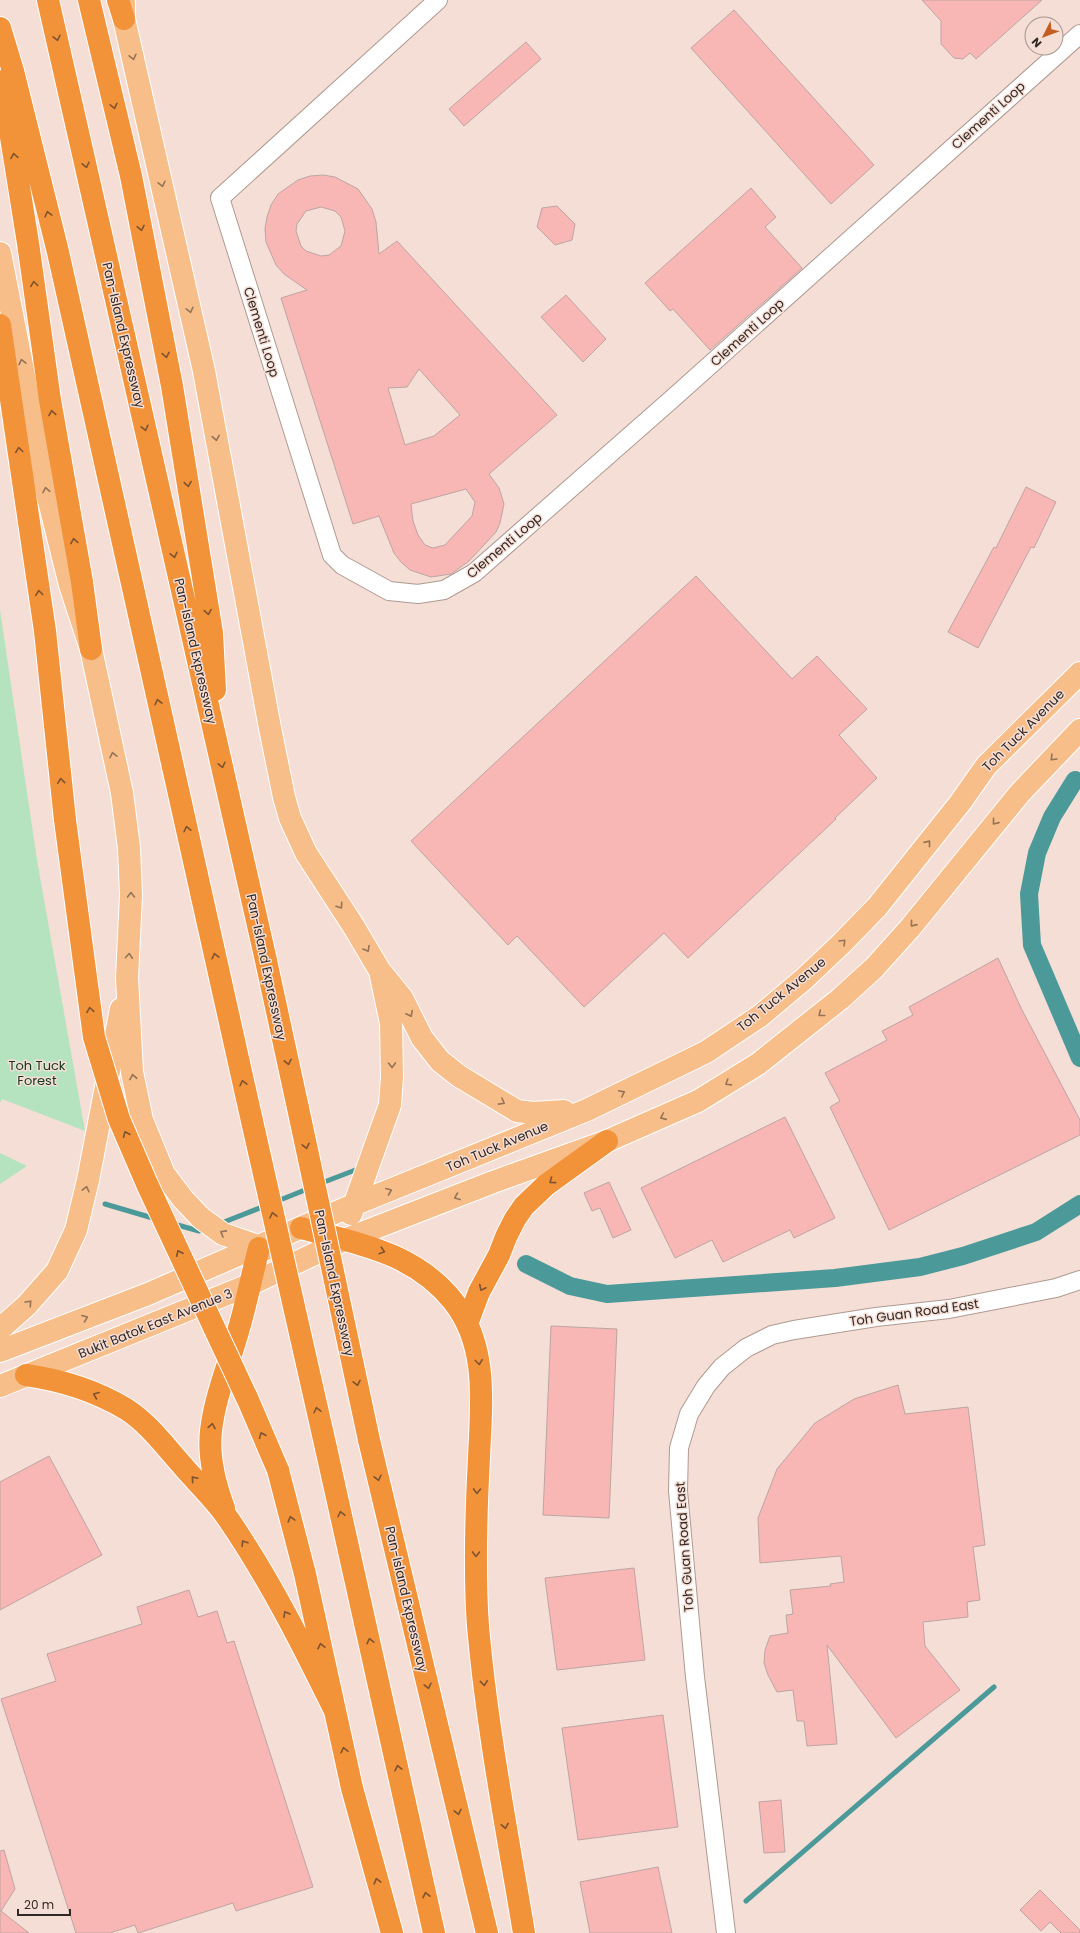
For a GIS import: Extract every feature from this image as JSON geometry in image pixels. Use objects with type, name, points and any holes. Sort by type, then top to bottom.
[{"type":"highway","name":"Pan-Island Expressway","points":[[48,0],[298,1108],[369,1440],[487,1933]]},
{"type":"highway","points":[[89,0],[130,176],[172,386],[212,633],[215,695],[213,727]]},
{"type":"highway","points":[[0,28],[13,71],[58,252],[434,1933]]},
{"type":"highway","points":[[0,61],[50,400],[82,582],[91,649]]},
{"type":"highway","points":[[0,325],[45,631],[65,820],[94,1037],[119,1119],[147,1184],[278,1470],[305,1574],[352,1788],[392,1933]]},
{"type":"highway","points":[[467,1324],[479,1292],[499,1255],[515,1219],[524,1206],[546,1185],[607,1141]]},
{"type":"highway","points":[[301,1228],[384,1251],[414,1266],[433,1280],[454,1301],[467,1324],[479,1357],[481,1388],[477,1489],[476,1582],[478,1626],[491,1741],[524,1933]]},
{"type":"highway","points":[[228,1518],[216,1484],[212,1459],[211,1432],[216,1403],[240,1326],[258,1248]]},
{"type":"highway","points":[[26,1375],[63,1382],[103,1397],[126,1410],[148,1427],[228,1518],[260,1568],[294,1629],[335,1711]]},
{"type":"main road","points":[[122,6],[204,371],[284,797],[290,818],[306,853],[354,927],[380,971],[402,998],[422,1038],[440,1061],[459,1076],[517,1111],[533,1113],[587,1110]]},
{"type":"main road","points":[[0,253],[47,493],[70,585],[91,649],[122,793],[129,848],[131,895],[127,978],[132,1072],[142,1120],[164,1174],[183,1199],[201,1218],[223,1234],[258,1248],[308,1257],[344,1240],[493,1182],[607,1141],[698,1101],[758,1064],[840,999],[879,963],[910,928],[1020,792],[1080,730]]},
{"type":"main road","name":"Toh Tuck Avenue","points":[[301,1228],[353,1205],[587,1110],[706,1052],[760,1016],[804,979],[877,907],[960,803],[986,766],[1080,673]]},
{"type":"main road","points":[[344,1240],[353,1205],[365,1178],[390,1105],[392,1077],[390,1023],[387,997],[380,971]]},
{"type":"main road","points":[[0,1329],[27,1306],[57,1271],[76,1230],[88,1180],[127,978]]},
{"type":"main road","points":[[0,1351],[148,1294],[258,1248],[301,1228]]},
{"type":"main road","name":"Bukit Batok East Avenue 3","points":[[0,1386],[249,1285],[308,1257]]},
{"type":"street","name":"Clementi Loop","points":[[438,0],[220,198],[332,554],[342,565],[389,591],[418,594],[444,590],[474,573],[672,399],[1080,34]]},
{"type":"street","name":"Toh Guan Road East","points":[[726,1933],[694,1662],[678,1491],[679,1448],[689,1414],[706,1386],[722,1367],[746,1348],[772,1335],[855,1320],[949,1309],[1076,1282]]},
{"type":"green space","name":"Toh Tuck Forest","points":[[0,610],[37,860],[85,1131],[2,1099],[0,1103]]},
{"type":"green space","points":[[0,1153],[27,1166],[0,1184]]},
{"type":"building","points":[[922,0],[1042,0],[976,59],[970,53],[963,59],[954,58],[941,44],[941,21]]},
{"type":"building","points":[[734,10],[874,165],[831,204],[691,48]]},
{"type":"building","points":[[526,42],[541,59],[464,126],[449,109]]},
{"type":"building","points":[[323,175],[335,177],[358,189],[372,209],[376,222],[379,254],[397,241],[557,415],[489,474],[499,488],[504,504],[500,523],[496,532],[469,561],[451,574],[431,577],[410,570],[394,553],[379,516],[353,524],[281,298],[307,290],[284,274],[276,265],[266,242],[265,229],[267,217],[271,205],[278,194],[298,180],[310,176]],"holes":[[[321,207],[335,211],[341,217],[345,231],[341,246],[329,255],[321,256],[306,251],[301,246],[296,231],[297,224],[306,211]],[[419,369],[460,415],[434,436],[405,445],[388,388],[407,387]],[[466,489],[475,502],[472,516],[445,545],[433,548],[425,545],[418,535],[413,521],[411,504]]]},
{"type":"building","points":[[751,188],[776,217],[765,227],[802,268],[710,350],[673,309],[670,311],[645,283]]},
{"type":"building","points":[[557,206],[575,224],[572,240],[555,245],[537,227],[542,208]]},
{"type":"building","points":[[566,295],[606,339],[583,362],[541,317]]},
{"type":"building","points":[[1026,487],[1056,502],[1034,548],[1031,547],[978,648],[948,632],[994,547],[996,548]]},
{"type":"building","points":[[696,576],[792,679],[817,656],[867,709],[839,735],[877,778],[835,818],[836,819],[688,958],[664,933],[584,1007],[517,936],[508,945],[411,841]]},
{"type":"building","points":[[998,958],[1022,1010],[1080,1120],[1080,1135],[889,1230],[830,1107],[840,1101],[825,1073],[887,1040],[882,1031],[913,1015],[909,1007]]},
{"type":"building","points":[[785,1117],[835,1218],[794,1238],[790,1230],[723,1262],[712,1240],[675,1258],[641,1188]]},
{"type":"building","points":[[609,1182],[631,1230],[613,1238],[600,1208],[592,1211],[584,1193]]},
{"type":"building","points":[[551,1326],[617,1329],[609,1518],[543,1515]]},
{"type":"building","points":[[898,1385],[905,1414],[968,1407],[985,1545],[973,1547],[980,1600],[967,1602],[968,1617],[923,1622],[925,1646],[960,1690],[896,1738],[827,1645],[837,1744],[807,1746],[804,1721],[797,1721],[793,1690],[777,1692],[768,1675],[764,1663],[765,1650],[770,1636],[788,1633],[786,1615],[793,1614],[790,1590],[831,1586],[830,1584],[844,1582],[841,1556],[760,1563],[758,1518],[777,1469],[815,1423],[854,1399]]},
{"type":"building","points":[[49,1456],[102,1555],[0,1610],[0,1482]]},
{"type":"building","points":[[634,1568],[645,1660],[557,1670],[545,1578]]},
{"type":"building","points":[[189,1590],[198,1617],[217,1611],[227,1643],[234,1641],[313,1887],[236,1911],[233,1903],[138,1933],[135,1925],[110,1933],[76,1933],[1,1699],[56,1681],[47,1654],[142,1624],[137,1607]]},
{"type":"building","points":[[663,1715],[678,1827],[578,1840],[562,1728]]},
{"type":"building","points":[[781,1800],[785,1852],[764,1853],[759,1802]]},
{"type":"building","points":[[4,1850],[15,1889],[1,1911],[29,1933],[0,1933],[0,1851]]},
{"type":"building","points":[[658,1867],[672,1933],[590,1933],[580,1882]]},
{"type":"building","points":[[1040,1890],[1080,1930],[1080,1933],[1061,1933],[1050,1922],[1041,1931],[1020,1910]]},
{"type":"waterway","points":[[1075,780],[1052,817],[1037,853],[1029,894],[1032,945],[1080,1058]]},
{"type":"waterway","points":[[319,1184],[358,1169]]},
{"type":"waterway","points":[[275,1202],[310,1188]]},
{"type":"waterway","points":[[105,1204],[156,1219]]},
{"type":"waterway","points":[[526,1264],[570,1286],[607,1294],[835,1278],[920,1267],[963,1256],[1036,1232],[1080,1204]]},
{"type":"waterway","points":[[224,1222],[265,1206]]},
{"type":"waterway","points":[[174,1224],[199,1231]]},
{"type":"waterway","points":[[746,1901],[994,1687]]}]
